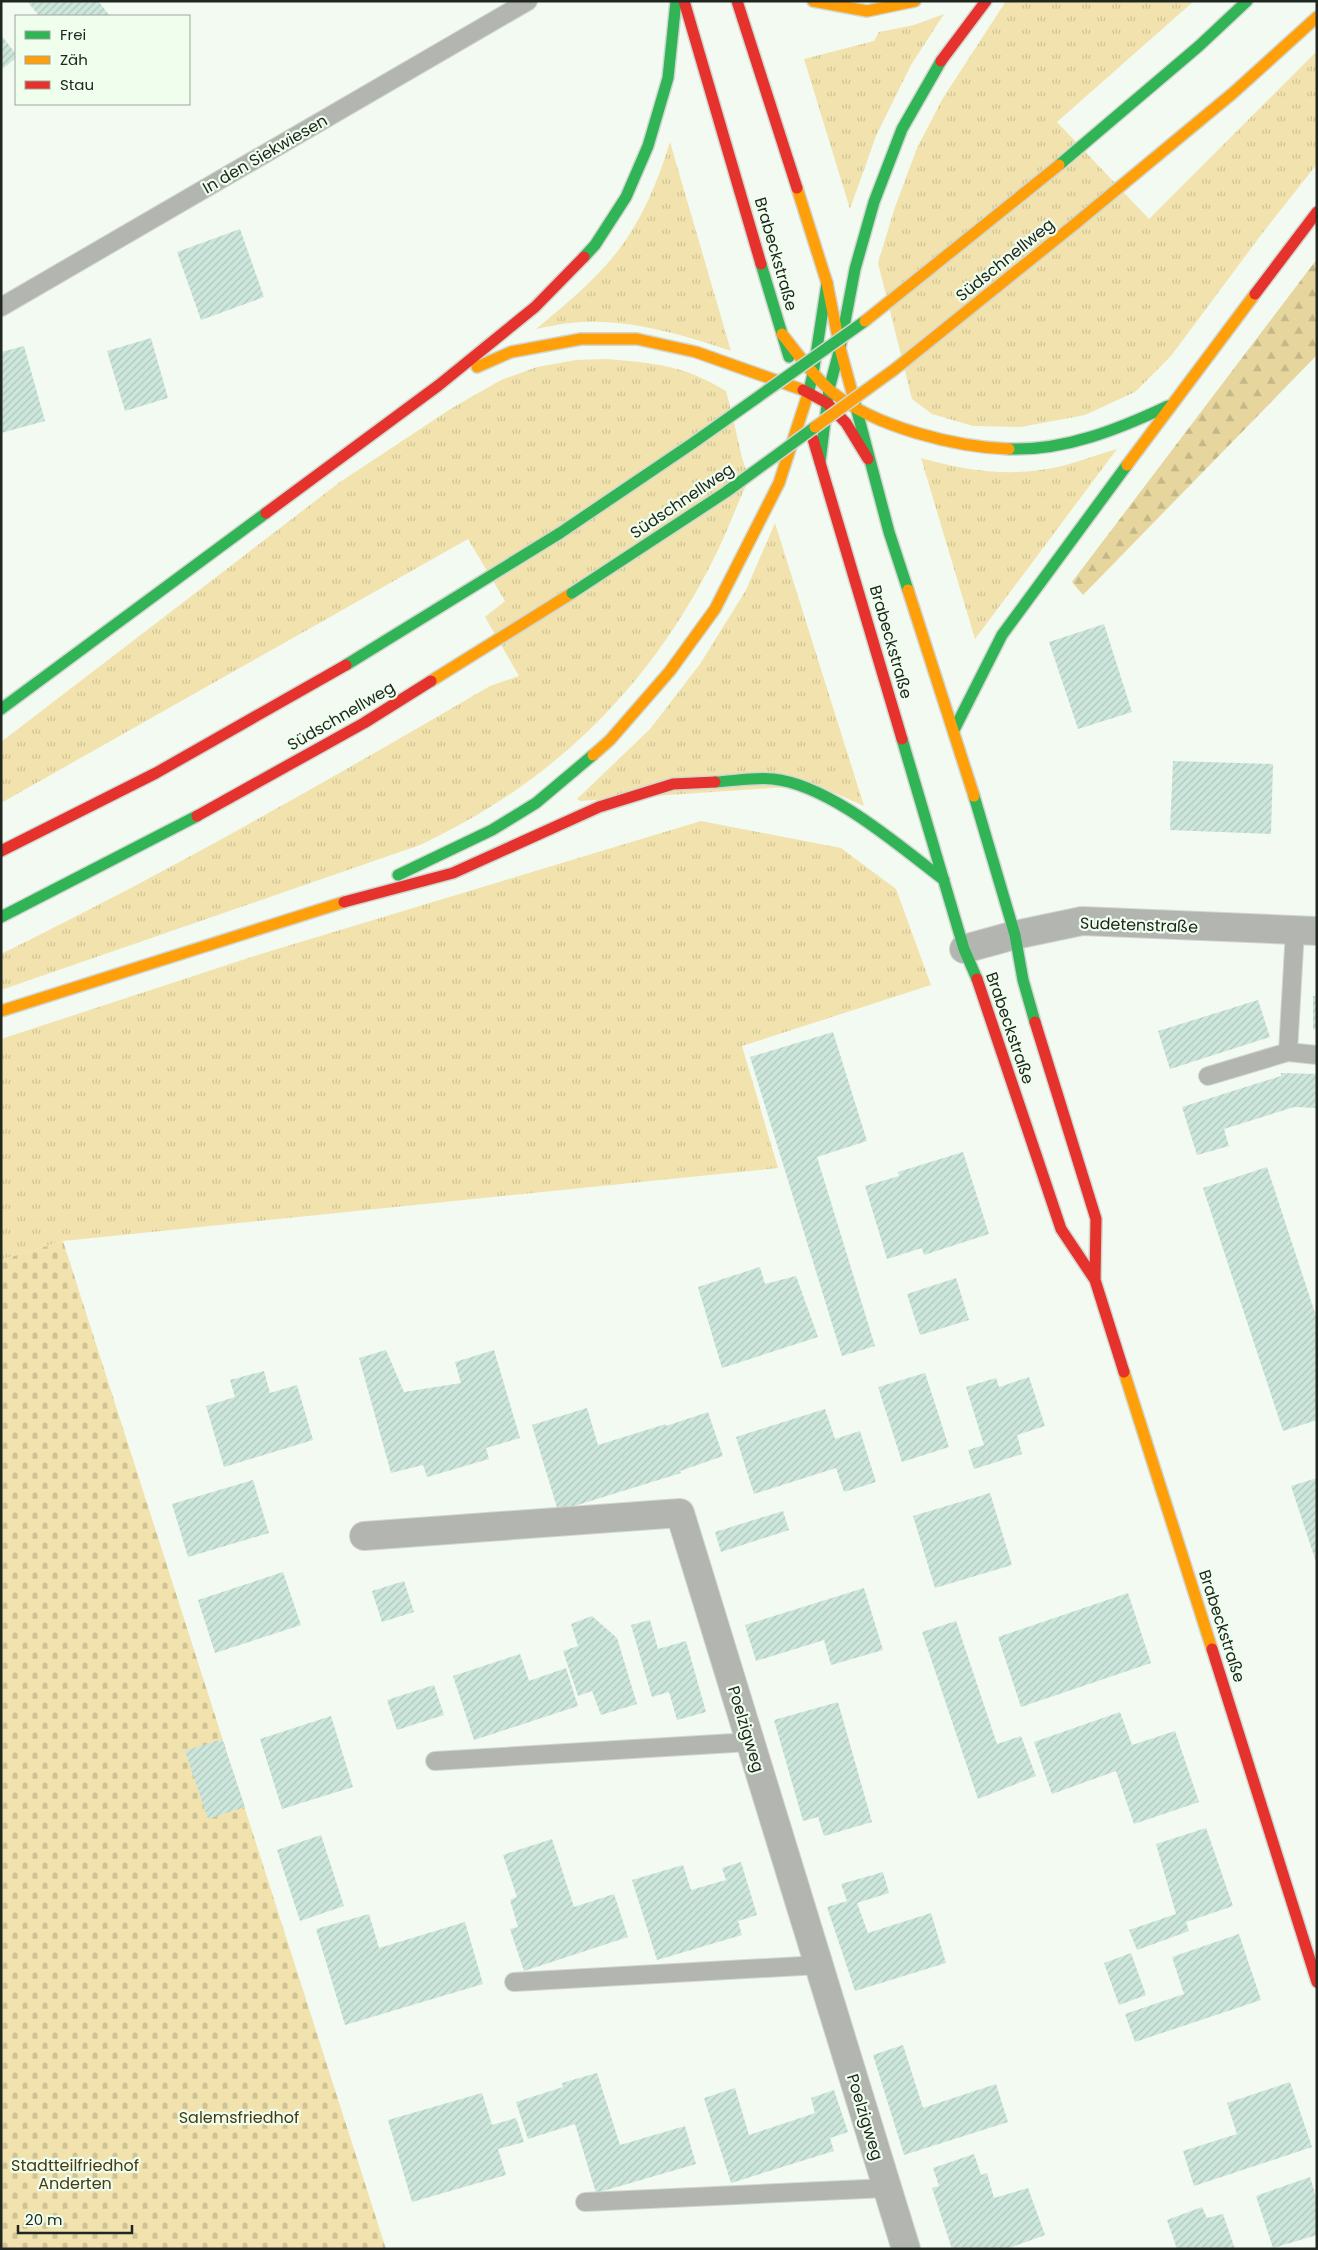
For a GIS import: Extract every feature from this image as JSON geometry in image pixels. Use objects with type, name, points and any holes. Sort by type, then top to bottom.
[{"type":"main road","points":[[1,709],[439,385],[535,307],[595,244],[626,197],[648,146],[668,78],[676,1]]},
{"type":"main road","name":"Brabeckstraße","points":[[684,1],[964,949],[982,992],[1061,1229],[1096,1280],[1317,1982]]},
{"type":"main road","name":"Brabeckstraße","points":[[737,1],[757,58],[827,283],[840,348],[868,459],[889,532],[954,730],[1015,935],[1026,989],[1051,1078],[1096,1219],[1096,1280]]},
{"type":"main road","points":[[812,1],[866,10],[915,1]]},
{"type":"main road","points":[[820,462],[829,389],[840,348],[857,261],[874,202],[902,129],[944,56],[986,1]]},
{"type":"main road","points":[[1,851],[156,773],[331,674],[560,533],[693,443],[868,319],[1059,165],[1199,46],[1247,1]]},
{"type":"main road","name":"Südschnellweg","points":[[1,917],[187,821],[364,723],[572,593],[726,492],[895,369],[1075,224],[1233,93],[1317,17]]},
{"type":"main road","points":[[954,730],[1002,635],[1317,212]]},
{"type":"main road","points":[[333,905],[492,830],[536,802],[610,740],[670,671],[715,609],[779,483],[814,374],[827,283]]},
{"type":"main road","points":[[782,334],[814,374],[829,389],[856,409],[939,437],[996,449],[1044,449],[1127,426],[1172,405]]},
{"type":"main road","points":[[439,385],[511,352],[581,339],[637,339],[696,352],[754,374],[797,387],[827,403],[846,423],[868,459]]},
{"type":"main road","points":[[1,1011],[333,905],[453,873],[599,808],[673,784],[773,779],[806,788],[857,814],[944,880]]},
{"type":"street","name":"Sudetenstraße","points":[[964,949],[1015,935],[1082,921],[1306,931]]},
{"type":"street","name":"Poelzigweg","points":[[364,1536],[680,1513],[906,2249]]},
{"type":"lane","name":"In den Siekwiesen","points":[[1,307],[528,1]]},
{"type":"lane","points":[[1288,1052],[1306,931]]},
{"type":"lane","points":[[1208,1076],[1288,1052],[1317,1055]]},
{"type":"lane","points":[[435,1761],[750,1742]]},
{"type":"lane","points":[[514,1982],[818,1965]]},
{"type":"lane","points":[[585,2202],[887,2188]]},
{"type":"green space","points":[[1006,1],[1194,1],[1057,122],[1149,219],[1317,51],[1317,164],[1261,235],[1171,356],[1135,392],[1085,415],[1021,427],[973,426],[932,414],[912,399],[878,263],[894,210],[917,148],[943,98]]},
{"type":"green space","points":[[944,14],[911,65],[876,136],[850,209],[804,59],[874,41],[879,32],[914,25]]},
{"type":"green space","points":[[670,142],[731,351],[652,328],[611,322],[566,323],[536,329],[589,283],[626,240],[648,200]]},
{"type":"green space","points":[[1317,259],[1317,355],[1083,595],[1072,582]]},
{"type":"green space","points":[[606,359],[668,367],[711,382],[726,391],[748,480],[718,550],[692,598],[663,643],[631,685],[596,724],[557,759],[515,791],[469,820],[420,845],[1,990],[1,954],[125,891],[248,824],[490,686],[519,676],[485,617],[505,601],[468,539],[1,803],[1,742],[340,482],[452,408],[501,380],[537,367],[576,360]]},
{"type":"green space","points":[[1117,449],[975,639],[921,458],[973,469],[1026,472],[1062,466]]},
{"type":"green space","points":[[775,523],[864,806],[817,785],[580,801],[577,799],[650,729],[700,664],[746,590]]},
{"type":"green space","points":[[701,821],[841,848],[896,889],[931,985],[742,1046],[778,1168],[63,1241],[1,1260],[1,1039],[264,953]]},
{"type":"green space","name":"Salemsfriedhof","points":[[63,1241],[386,2249],[1,2249],[1,1260]]},
{"type":"building","points":[[27,1],[98,1],[109,15],[38,15]]},
{"type":"building","points":[[1,35],[15,53],[15,59],[1,70]]},
{"type":"building","points":[[240,229],[264,297],[201,320],[177,252]]},
{"type":"building","points":[[151,338],[168,398],[125,411],[107,351]]},
{"type":"building","points":[[24,346],[45,421],[1,433],[1,352]]},
{"type":"building","points":[[1104,624],[1132,712],[1078,729],[1049,642]]},
{"type":"building","points":[[1173,761],[1273,764],[1271,834],[1170,830]]},
{"type":"building","points":[[1313,996],[1317,996],[1317,1030],[1313,1029]]},
{"type":"building","points":[[1258,1000],[1270,1037],[1170,1069],[1158,1031]]},
{"type":"building","points":[[833,1032],[867,1141],[817,1157],[875,1346],[842,1356],[750,1057]]},
{"type":"building","points":[[1281,1073],[1317,1074],[1317,1108],[1294,1107],[1224,1129],[1229,1146],[1197,1155],[1182,1107],[1281,1076]]},
{"type":"building","points":[[963,1152],[989,1234],[924,1255],[922,1248],[887,1259],[865,1186],[899,1176],[898,1172]]},
{"type":"building","points":[[1267,1167],[1317,1319],[1317,1420],[1283,1431],[1203,1188]]},
{"type":"building","points":[[760,1267],[765,1284],[796,1276],[818,1337],[722,1368],[698,1287]]},
{"type":"building","points":[[956,1278],[969,1320],[920,1335],[907,1294]]},
{"type":"building","points":[[386,1350],[404,1392],[461,1383],[455,1362],[494,1350],[520,1438],[486,1448],[489,1459],[427,1477],[423,1465],[391,1473],[359,1358]]},
{"type":"building","points":[[264,1371],[270,1393],[297,1385],[313,1440],[224,1467],[206,1406],[235,1397],[230,1380]]},
{"type":"building","points":[[925,1373],[949,1447],[902,1462],[878,1387]]},
{"type":"building","points":[[1029,1377],[1045,1426],[1017,1435],[1022,1454],[974,1469],[968,1450],[984,1445],[966,1387],[996,1378],[999,1387]]},
{"type":"building","points":[[587,1408],[598,1445],[708,1412],[723,1456],[680,1471],[681,1473],[558,1511],[532,1425]]},
{"type":"building","points":[[825,1409],[835,1439],[860,1431],[876,1482],[844,1492],[836,1468],[754,1494],[736,1437]]},
{"type":"building","points":[[1317,1478],[1317,1562],[1316,1562],[1291,1486]]},
{"type":"building","points":[[253,1480],[269,1533],[188,1557],[172,1504]]},
{"type":"building","points":[[990,1493],[1012,1565],[935,1588],[913,1516]]},
{"type":"building","points":[[783,1511],[789,1530],[721,1552],[715,1532]]},
{"type":"building","points":[[283,1572],[301,1625],[215,1653],[198,1600]]},
{"type":"building","points":[[404,1581],[414,1612],[382,1622],[372,1591]]},
{"type":"building","points":[[864,1588],[883,1650],[831,1665],[824,1640],[756,1661],[745,1625]]},
{"type":"building","points":[[1128,1593],[1151,1663],[1021,1707],[998,1637]]},
{"type":"building","points":[[592,1616],[617,1638],[637,1704],[601,1715],[592,1691],[578,1696],[563,1651],[578,1646],[571,1624]]},
{"type":"building","points":[[650,1620],[658,1649],[686,1641],[706,1712],[677,1720],[669,1692],[652,1697],[631,1625]]},
{"type":"building","points":[[956,1621],[997,1744],[1021,1736],[1036,1776],[978,1799],[922,1632]]},
{"type":"building","points":[[520,1654],[529,1681],[566,1668],[578,1706],[474,1740],[453,1676]]},
{"type":"building","points":[[434,1685],[444,1715],[397,1730],[387,1700]]},
{"type":"building","points":[[838,1702],[872,1822],[824,1836],[818,1817],[803,1821],[774,1720]]},
{"type":"building","points":[[1120,1712],[1132,1745],[1175,1731],[1199,1802],[1134,1824],[1116,1771],[1052,1794],[1034,1742]]},
{"type":"building","points":[[331,1716],[353,1787],[282,1809],[260,1739]]},
{"type":"building","points":[[222,1739],[245,1807],[208,1819],[185,1751]]},
{"type":"building","points":[[1206,1828],[1233,1906],[1186,1922],[1189,1931],[1137,1950],[1129,1930],[1176,1914],[1156,1844]]},
{"type":"building","points":[[321,1835],[344,1906],[300,1921],[277,1850]]},
{"type":"building","points":[[552,1839],[574,1907],[614,1894],[628,1937],[524,1971],[510,1929],[518,1927],[510,1900],[517,1897],[503,1855]]},
{"type":"building","points":[[741,1862],[757,1915],[738,1921],[742,1935],[657,1960],[632,1880],[683,1865],[691,1890],[726,1880],[722,1868]]},
{"type":"building","points":[[883,1872],[889,1893],[857,1903],[868,1933],[931,1913],[946,1963],[855,1991],[827,1907],[847,1901],[841,1884]]},
{"type":"building","points":[[369,1914],[379,1948],[465,1922],[483,1984],[345,2025],[316,1929]]},
{"type":"building","points":[[1239,1934],[1261,2000],[1135,2042],[1125,2014],[1184,1994],[1172,1957]]},
{"type":"building","points":[[1131,1953],[1146,1995],[1119,2005],[1104,1963]]},
{"type":"building","points":[[903,2045],[923,2108],[996,2084],[1008,2122],[904,2155],[873,2055]]},
{"type":"building","points":[[597,2073],[620,2145],[685,2126],[696,2164],[596,2193],[575,2124],[528,2139],[516,2102],[563,2087],[562,2083]]},
{"type":"building","points":[[1290,2082],[1312,2147],[1194,2186],[1183,2151],[1237,2134],[1227,2103]]},
{"type":"building","points":[[735,2088],[749,2135],[815,2113],[811,2098],[834,2090],[848,2132],[830,2138],[834,2151],[731,2183],[704,2098]]},
{"type":"building","points":[[482,2093],[492,2125],[516,2118],[524,2142],[498,2149],[506,2175],[412,2202],[388,2120]]},
{"type":"building","points":[[974,2154],[981,2175],[987,2173],[994,2198],[1028,2188],[1045,2235],[1006,2249],[952,2249],[932,2188],[939,2186],[933,2168]]},
{"type":"building","points":[[1310,2177],[1317,2200],[1317,2235],[1273,2248],[1256,2196]]},
{"type":"building","points":[[1202,2207],[1207,2218],[1223,2214],[1235,2249],[1177,2249],[1167,2220]]},
{"type":"traffic: fast","points":[[584,257],[595,245],[626,197],[648,146],[668,78],[676,1]]},
{"type":"traffic: fast","points":[[1059,165],[1199,46],[1247,1]]},
{"type":"traffic: fast","points":[[820,462],[829,389],[840,348],[855,269],[874,202],[902,129],[941,61]]},
{"type":"traffic: fast","points":[[761,264],[789,357]]},
{"type":"traffic: fast","points":[[808,394],[813,374],[827,283]]},
{"type":"traffic: fast","points":[[560,533],[693,443],[865,321]]},
{"type":"traffic: fast","points":[[853,396],[889,532],[908,590]]},
{"type":"traffic: fast","points":[[1009,449],[1051,446],[1091,437],[1130,423],[1168,406]]},
{"type":"traffic: fast","points":[[572,593],[726,492],[815,427]]},
{"type":"traffic: fast","points":[[954,730],[1002,635],[1127,465]]},
{"type":"traffic: fast","points":[[1,709],[266,513]]},
{"type":"traffic: fast","points":[[346,665],[560,533]]},
{"type":"traffic: fast","points":[[902,739],[964,949],[977,979]]},
{"type":"traffic: fast","points":[[398,875],[492,830],[536,803],[593,755]]},
{"type":"traffic: fast","points":[[715,782],[773,779],[795,784],[817,793],[863,819],[944,880]]},
{"type":"traffic: fast","points":[[974,796],[1015,935],[1023,980],[1035,1022]]},
{"type":"traffic: fast","points":[[1,917],[197,816]]},
{"type":"traffic: slow","points":[[813,1],[867,11],[915,1]]},
{"type":"traffic: slow","points":[[1075,224],[1233,93],[1317,17]]},
{"type":"traffic: slow","points":[[865,321],[1059,165]]},
{"type":"traffic: slow","points":[[797,188],[827,283],[840,348],[853,396]]},
{"type":"traffic: slow","points":[[815,427],[895,369],[1075,224]]},
{"type":"traffic: slow","points":[[1127,465],[1255,294]]},
{"type":"traffic: slow","points":[[782,334],[818,379],[832,392],[870,415],[916,433],[965,444],[1009,449]]},
{"type":"traffic: slow","points":[[477,367],[511,352],[581,339],[637,339],[696,352],[803,390]]},
{"type":"traffic: slow","points":[[593,755],[610,740],[670,671],[715,609],[779,483],[808,394]]},
{"type":"traffic: slow","points":[[908,590],[974,796]]},
{"type":"traffic: slow","points":[[431,681],[572,593]]},
{"type":"traffic: slow","points":[[1,1011],[344,902]]},
{"type":"traffic: slow","points":[[1124,1372],[1212,1649]]},
{"type":"traffic: jam","points":[[684,1],[761,264]]},
{"type":"traffic: jam","points":[[737,1],[797,188]]},
{"type":"traffic: jam","points":[[941,61],[986,1]]},
{"type":"traffic: jam","points":[[1255,294],[1317,212]]},
{"type":"traffic: jam","points":[[266,513],[439,385],[535,307],[584,257]]},
{"type":"traffic: jam","points":[[803,390],[827,403],[846,423],[868,459]]},
{"type":"traffic: jam","points":[[813,439],[902,739]]},
{"type":"traffic: jam","points":[[1,851],[156,773],[346,665]]},
{"type":"traffic: jam","points":[[197,816],[364,723],[431,681]]},
{"type":"traffic: jam","points":[[344,902],[453,873],[599,807],[673,784],[715,782]]},
{"type":"traffic: jam","points":[[977,979],[1061,1229],[1095,1280],[1124,1372]]},
{"type":"traffic: jam","points":[[1035,1022],[1096,1219],[1095,1280]]},
{"type":"traffic: jam","points":[[1212,1649],[1317,1982]]},
{"type":"park label","name":"Stadtteilfriedhof Anderten","points":[[75,2174]]}]
